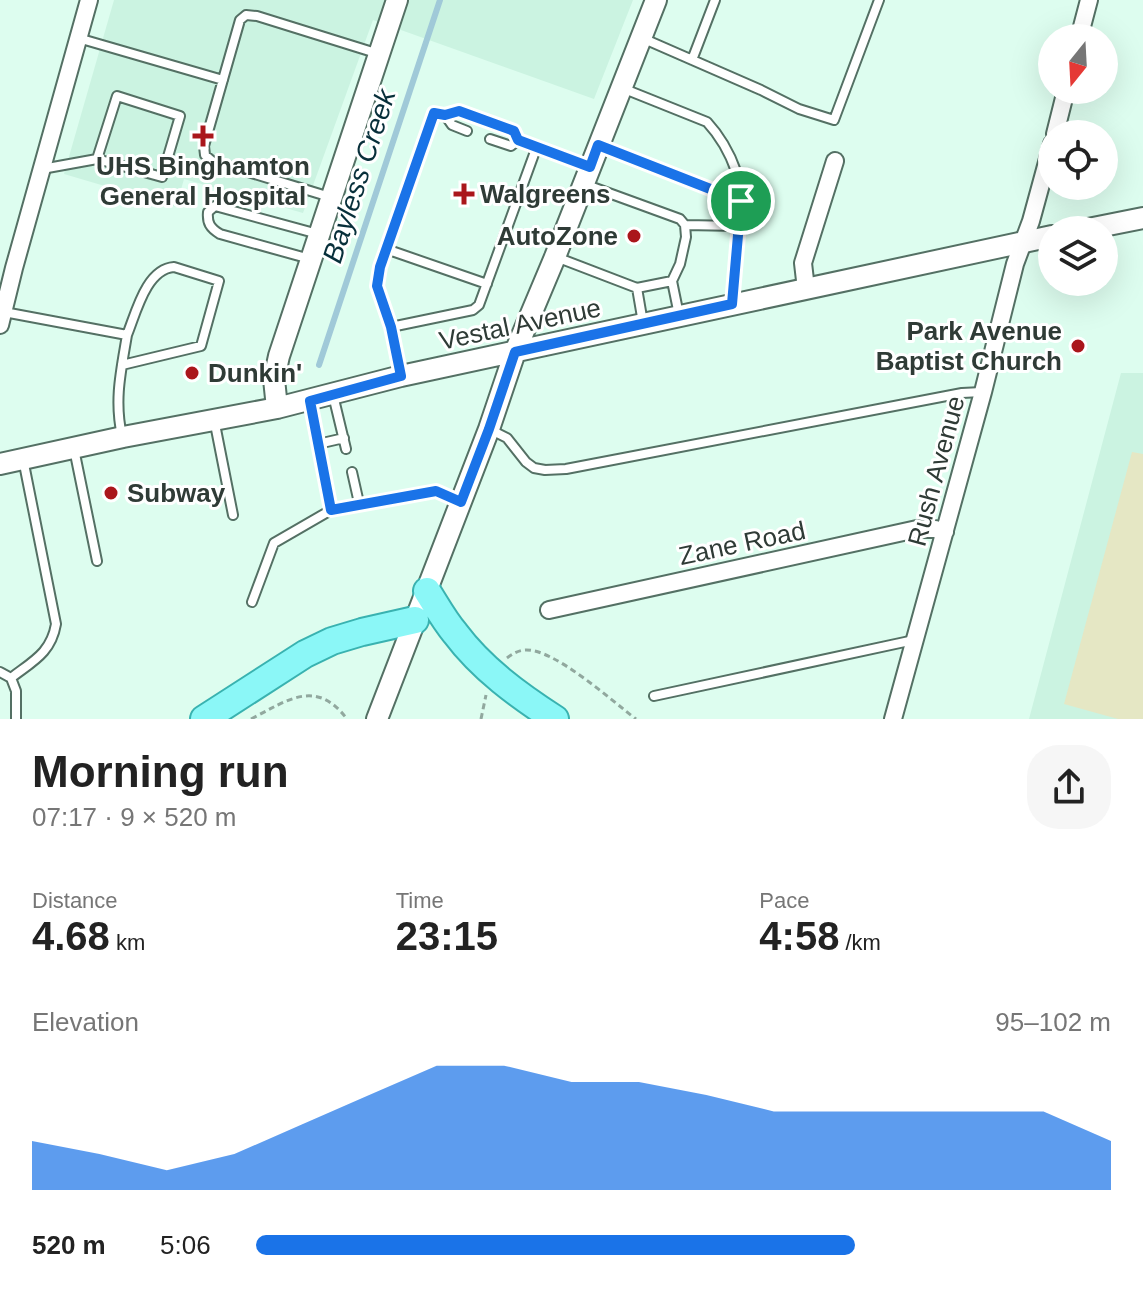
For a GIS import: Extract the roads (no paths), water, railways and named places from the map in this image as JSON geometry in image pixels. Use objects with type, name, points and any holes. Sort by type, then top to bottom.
[{"type":"main road","points":[[427,591],[453,632],[473,655],[500,680],[555,719]]},
{"type":"main road","points":[[204,719],[305,654],[332,641],[415,620]]},
{"type":"street","points":[[2,318],[7,268],[41,169],[89,0]]},
{"type":"street","points":[[277,408],[276,368],[397,0]]},
{"type":"street","points":[[377,719],[489,429],[515,352],[656,0]]},
{"type":"street","points":[[1083,24],[1089,0]]},
{"type":"street","points":[[806,289],[803,263],[835,161]]},
{"type":"street","name":"Rush Avenue","points":[[893,719],[1015,264],[1038,195]]},
{"type":"street","points":[[1118,223],[1143,218]]},
{"type":"street","name":"Vestal Avenue","points":[[0,464],[310,401],[401,376],[1038,238]]},
{"type":"street","name":"Zane Road","points":[[549,610],[917,529],[945,532]]},
{"type":"lane","points":[[692,60],[715,0]]},
{"type":"lane","points":[[641,38],[799,109],[834,120],[879,0]]},
{"type":"lane","points":[[332,198],[212,161],[205,155],[204,146],[240,20],[246,15],[257,16],[379,54]]},
{"type":"lane","points":[[78,38],[223,80]]},
{"type":"lane","points":[[622,88],[707,122],[716,131],[736,171],[741,201],[732,304]]},
{"type":"lane","points":[[41,169],[97,159],[162,177],[180,116],[117,96],[97,159]]},
{"type":"lane","points":[[401,376],[391,327],[377,286],[380,267],[434,113],[445,115],[459,111],[514,131],[518,140],[537,146],[587,175],[680,219],[685,225],[686,237],[680,264],[672,281],[679,316]]},
{"type":"lane","points":[[445,115],[452,125],[467,131]]},
{"type":"lane","points":[[490,139],[511,146],[518,140]]},
{"type":"lane","points":[[598,145],[741,201]]},
{"type":"lane","points":[[391,327],[473,310],[479,305],[537,146]]},
{"type":"lane","points":[[311,260],[220,234],[211,229],[207,221],[208,212],[215,206],[319,235]]},
{"type":"lane","points":[[685,225],[739,226]]},
{"type":"lane","points":[[386,249],[487,284]]},
{"type":"lane","points":[[555,257],[637,288],[672,281]]},
{"type":"lane","points":[[122,365],[201,346],[219,281],[174,267],[158,272],[148,285],[127,335],[122,365],[118,416],[123,437]]},
{"type":"lane","points":[[637,288],[644,324]]},
{"type":"lane","points":[[2,318],[127,335]]},
{"type":"lane","points":[[489,429],[507,438],[534,468],[566,469],[962,393],[983,392]]},
{"type":"lane","points":[[333,394],[346,449]]},
{"type":"lane","points":[[310,401],[331,510]]},
{"type":"lane","points":[[214,419],[233,515]]},
{"type":"lane","points":[[318,444],[344,438]]},
{"type":"lane","points":[[74,448],[97,561]]},
{"type":"lane","points":[[11,678],[44,653],[54,638],[56,624],[23,458]]},
{"type":"lane","points":[[352,472],[359,503]]},
{"type":"lane","points":[[252,602],[274,543],[331,510],[436,491],[461,502]]},
{"type":"lane","points":[[654,696],[915,640]]},
{"type":"lane","points":[[0,672],[11,678],[16,691],[16,719]]},
{"type":"waterway","name":"Bayless Creek","points":[[319,365],[440,0]]},
{"type":"place","name":"UHS Binghamton General Hospital","points":[[203,136]]},
{"type":"place","name":"Walgreens","points":[[464,194]]},
{"type":"place","name":"AutoZone","points":[[634,236]]},
{"type":"place","name":"Park Avenue Baptist Church","points":[[1078,346]]},
{"type":"place","name":"Dunkin'","points":[[192,373]]},
{"type":"place","name":"Subway","points":[[111,493]]}]
